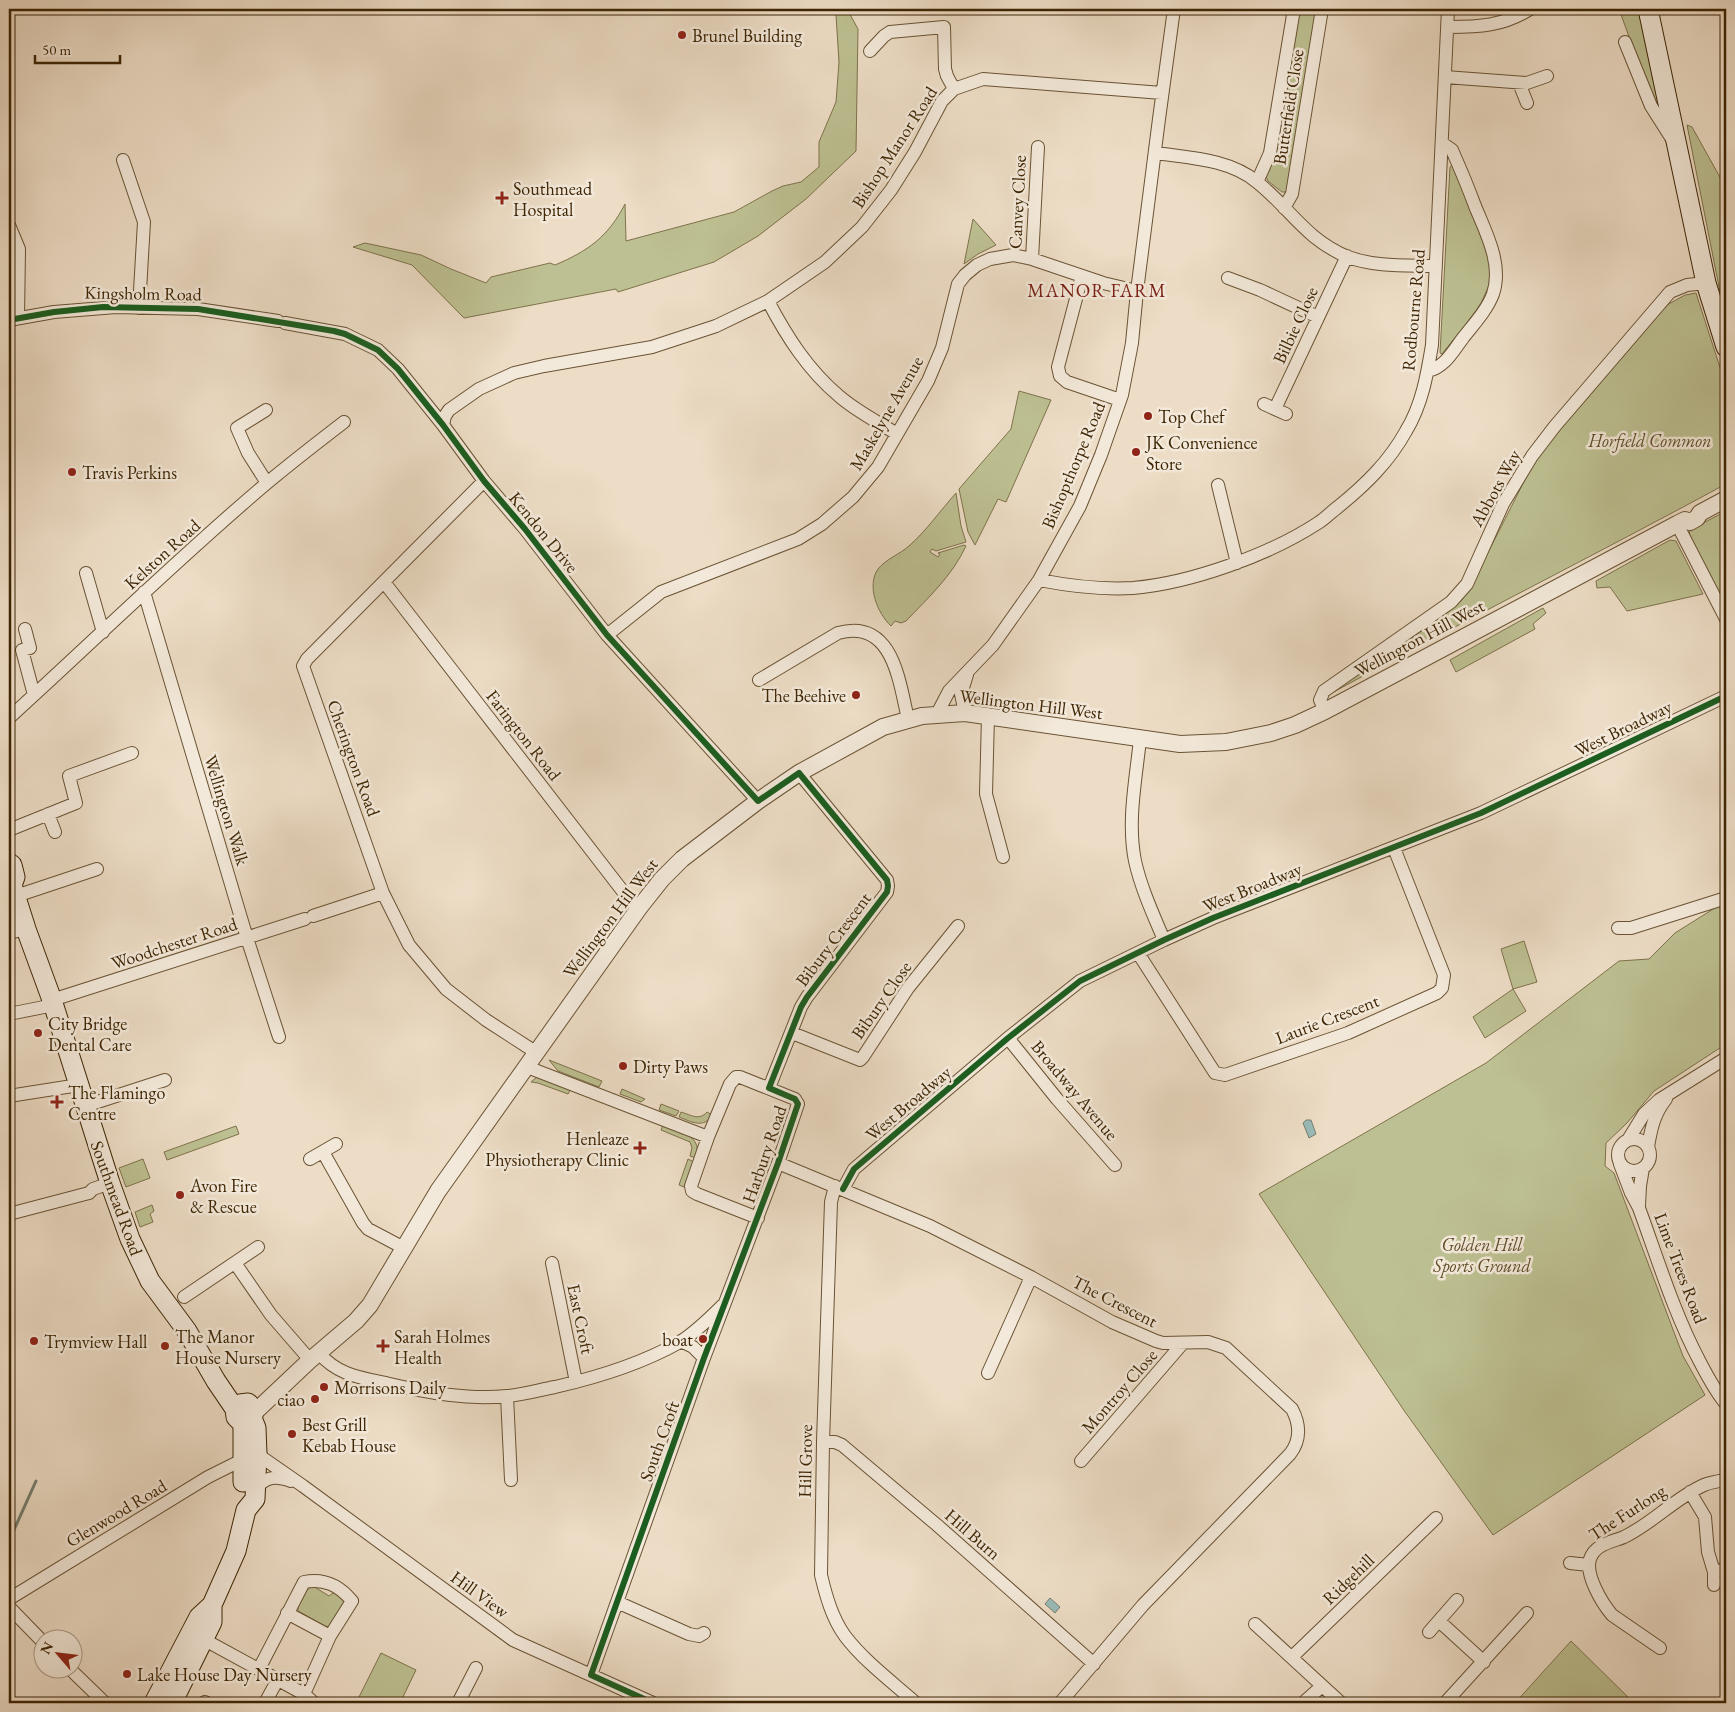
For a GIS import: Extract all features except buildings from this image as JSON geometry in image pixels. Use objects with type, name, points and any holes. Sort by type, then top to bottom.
[{"type":"main road","points":[[1648,9],[1706,283],[1726,347]]},
{"type":"main road","name":"Southmead Road","points":[[9,863],[12,865],[15,877],[12,888],[17,931],[53,1003],[110,1183],[142,1268],[187,1331],[203,1360],[247,1411]]},
{"type":"main road","points":[[154,1703],[199,1617],[212,1605],[236,1552],[246,1510],[254,1499],[256,1488],[247,1411]]},
{"type":"main road","points":[[246,1510],[242,1498],[251,1457]]},
{"type":"main road","points":[[172,1703],[212,1622],[212,1605]]},
{"type":"street","name":"Bishopthorpe Road","points":[[938,714],[949,691],[993,645],[1039,580],[1080,506],[1101,455],[1120,400],[1132,343],[1137,291],[1174,9]]},
{"type":"street","name":"Butterfield Close","points":[[1257,182],[1269,157],[1294,9]]},
{"type":"street","name":"Butterfield Close","points":[[1284,208],[1292,194],[1322,9]]},
{"type":"street","name":"Rodbourne Road","points":[[1039,580],[1076,587],[1133,588],[1181,580],[1237,563],[1281,544],[1318,523],[1362,487],[1384,464],[1406,432],[1420,402],[1432,345],[1448,9]]},
{"type":"street","points":[[1448,27],[1495,25],[1530,9]]},
{"type":"street","points":[[870,51],[890,32],[944,28],[945,69],[954,89]]},
{"type":"street","points":[[1625,42],[1651,106],[1678,148]]},
{"type":"street","points":[[1445,77],[1519,83],[1533,82],[1547,76]]},
{"type":"street","name":"Bishop Manor Road","points":[[443,425],[444,416],[449,410],[479,389],[514,373],[652,347],[716,326],[768,301],[825,262],[862,226],[891,190],[915,152],[942,101],[954,89],[983,79],[1162,93]]},
{"type":"street","points":[[1519,83],[1527,103]]},
{"type":"street","points":[[1428,371],[1444,363],[1482,314],[1492,294],[1495,278],[1495,260],[1490,241],[1452,150],[1442,143]]},
{"type":"street","name":"Canvey Close","points":[[1032,259],[1038,147]]},
{"type":"street","points":[[1156,153],[1219,163],[1231,167],[1257,182],[1311,236],[1347,256],[1377,264],[1436,266]]},
{"type":"street","points":[[123,160],[144,222],[139,308]]},
{"type":"street","points":[[9,225],[19,249],[14,319]]},
{"type":"street","name":"Maskelyne Avenue","points":[[607,635],[661,592],[783,546],[818,527],[844,506],[878,467],[928,381],[942,348],[956,290],[961,280],[977,265],[990,259],[1013,255],[1137,291]]},
{"type":"street","name":"Bilbie Close","points":[[1275,409],[1347,256]]},
{"type":"street","points":[[1082,276],[1058,367],[1060,376],[1067,382],[1120,400]]},
{"type":"street","points":[[1228,278],[1260,290],[1318,317]]},
{"type":"street","name":"Abbots Way","points":[[1324,710],[1320,700],[1324,692],[1451,602],[1466,584],[1503,504],[1532,456],[1555,426],[1670,292],[1687,284],[1706,283]]},
{"type":"street","points":[[768,301],[789,339],[816,374],[839,396],[897,434]]},
{"type":"street","name":"Kingsholm Road","points":[[14,319],[54,312],[103,307],[198,309],[281,322]]},
{"type":"street","name":"Kendon Drive","points":[[281,322],[345,334],[378,350],[398,369],[443,425],[484,481],[525,529],[607,635],[758,801]]},
{"type":"street","points":[[266,410],[237,428],[248,453],[267,483]]},
{"type":"street","name":"Kelston Road","points":[[9,718],[144,592],[267,483],[344,422]]},
{"type":"street","name":"Cherington Road","points":[[484,481],[303,665],[383,893],[409,945],[446,989],[486,1020],[537,1053]]},
{"type":"street","points":[[1218,485],[1237,563]]},
{"type":"street","name":"Wellington Hill West","points":[[247,1411],[292,1377],[356,1321],[370,1305],[438,1191],[639,908],[662,879],[682,859],[799,772],[883,727],[938,714],[965,713],[1180,744],[1226,742],[1271,733],[1295,725],[1726,499]]},
{"type":"street","points":[[1687,519],[1726,619]]},
{"type":"street","points":[[86,573],[103,632]]},
{"type":"street","name":"Farington Road","points":[[384,582],[628,898],[639,908]]},
{"type":"street","name":"Wellington Walk","points":[[144,592],[247,938],[279,1037]]},
{"type":"street","points":[[24,629],[30,648],[22,650],[34,696]]},
{"type":"street","points":[[762,675],[838,633],[847,630],[861,630],[878,640],[888,652],[896,667],[908,720]]},
{"type":"street","name":"Bishopthorpe Road","points":[[965,713],[961,694],[969,670]]},
{"type":"street","name":"West Broadway","points":[[839,1187],[854,1169],[1008,1038],[1080,981],[1214,918],[1481,813],[1726,696]]},
{"type":"street","points":[[988,716],[986,794],[1004,857]]},
{"type":"street","points":[[1140,739],[1132,814],[1132,838],[1135,861],[1141,881],[1164,940]]},
{"type":"street","points":[[9,830],[76,803],[69,776],[132,753]]},
{"type":"street","name":"Bibury Crescent","points":[[769,1088],[801,1007],[887,892],[888,886],[887,880],[799,772]]},
{"type":"street","points":[[48,814],[55,832]]},
{"type":"street","name":"Laurie Crescent","points":[[1138,953],[1214,1073],[1225,1074],[1348,1033],[1437,993],[1444,981],[1444,975],[1394,848]]},
{"type":"street","points":[[12,888],[97,869]]},
{"type":"street","name":"Woodchester Road","points":[[9,1014],[53,1003],[383,893]]},
{"type":"street","points":[[1618,928],[1631,928],[1726,898]]},
{"type":"street","name":"Bibury Close","points":[[792,1033],[860,1060],[908,988],[958,926]]},
{"type":"street","name":"Broadway Avenue","points":[[1008,1038],[1057,1099],[1115,1165]]},
{"type":"street","name":"Lime Trees Road","points":[[1726,1058],[1676,1088],[1648,1110],[1628,1140],[1619,1148],[1618,1156],[1630,1193],[1639,1208],[1691,1345],[1717,1394],[1726,1404]]},
{"type":"street","points":[[527,1067],[708,1137]]},
{"type":"street","name":"Harbury Road","points":[[740,1077],[769,1088],[795,1099],[798,1104],[758,1218],[692,1191],[691,1186],[708,1137],[733,1080],[740,1077]]},
{"type":"street","points":[[85,1106],[164,1080]]},
{"type":"street","points":[[9,1096],[79,1085]]},
{"type":"street","name":"Lime Trees Road","points":[[1639,1208],[1643,1168],[1650,1159],[1648,1147],[1651,1127],[1656,1115],[1676,1088]]},
{"type":"street","points":[[1628,1140],[1640,1140],[1648,1147]]},
{"type":"street","points":[[310,1159],[336,1144]]},
{"type":"street","points":[[323,1152],[363,1223],[368,1228],[404,1248]]},
{"type":"street","name":"The Crescent","points":[[778,1164],[839,1187],[930,1226],[1031,1277],[1112,1322],[1156,1341],[1163,1343],[1208,1342],[1226,1348],[1292,1409],[1296,1416],[1298,1425],[1296,1446],[1143,1605],[1060,1703]]},
{"type":"street","points":[[1620,1164],[1627,1170],[1633,1171],[1643,1168]]},
{"type":"street","points":[[9,1214],[89,1193],[93,1189],[110,1183]]},
{"type":"street","name":"Hill Grove","points":[[839,1187],[831,1202],[820,1552],[821,1575],[826,1596],[844,1635],[856,1649],[916,1703]]},
{"type":"street","name":"South Croft","points":[[591,1675],[704,1358],[758,1218]]},
{"type":"street","points":[[184,1298],[258,1247]]},
{"type":"street","points":[[235,1263],[271,1315],[314,1356],[332,1367],[349,1374],[420,1391],[470,1397],[507,1396],[576,1382],[633,1364],[681,1341],[706,1322],[726,1302]]},
{"type":"street","name":"East Croft","points":[[552,1263],[576,1382]]},
{"type":"street","points":[[988,1373],[1031,1277]]},
{"type":"street","points":[[681,1341],[693,1347],[704,1358]]},
{"type":"street","name":"Montroy Close","points":[[1081,1461],[1183,1343]]},
{"type":"street","points":[[507,1396],[511,1480]]},
{"type":"street","name":"Hill Burn","points":[[823,1442],[835,1442],[842,1445],[937,1525],[1094,1664]]},
{"type":"street","name":"Hill View","points":[[251,1457],[303,1486],[513,1640],[653,1703]]},
{"type":"street","name":"Glenwood Road","points":[[9,1599],[208,1477],[251,1457]]},
{"type":"street","name":"Hill View","points":[[256,1488],[270,1477],[280,1478],[303,1486]]},
{"type":"street","name":"The Furlong","points":[[1660,1648],[1612,1614],[1592,1579],[1589,1565],[1593,1553],[1599,1547],[1625,1536],[1690,1492],[1710,1482],[1726,1480]]},
{"type":"street","name":"The Furlong","points":[[1690,1492],[1705,1517],[1708,1552],[1720,1571],[1714,1585]]},
{"type":"street","name":"Ridgehill","points":[[1292,1657],[1432,1526]]},
{"type":"street","name":"The Furlong","points":[[1570,1563],[1589,1565]]},
{"type":"street","points":[[259,1669],[304,1582],[319,1580],[326,1582],[344,1593],[352,1601],[330,1636],[304,1694]]},
{"type":"street","points":[[1429,1632],[1457,1600]]},
{"type":"street","points":[[617,1602],[689,1634],[699,1636],[704,1633]]},
{"type":"street","points":[[9,1607],[32,1631]]},
{"type":"street","points":[[287,1612],[330,1636]]},
{"type":"street","points":[[1445,1703],[1528,1613]]},
{"type":"street","points":[[1439,1621],[1484,1662]]},
{"type":"street","points":[[1255,1624],[1341,1703]]},
{"type":"street","points":[[203,1639],[278,1679],[304,1694],[314,1703]]},
{"type":"street","points":[[458,1703],[470,1672]]},
{"type":"street","points":[[265,1703],[278,1679]]},
{"type":"street","points":[[81,1680],[105,1703]]},
{"type":"street","points":[[1303,1703],[1322,1686]]},
{"type":"green space","points":[[830,9],[847,9],[858,29],[856,151],[806,199],[758,236],[714,262],[618,292],[616,289],[464,318],[412,265],[353,247],[365,243],[421,255],[486,283],[491,277],[550,263],[555,265],[577,254],[596,242],[604,234],[625,204],[626,241],[734,212],[783,186],[801,182],[819,167],[819,142],[836,102],[839,62],[836,15]]},
{"type":"green space","points":[[1299,9],[1319,9],[1288,189],[1286,192],[1282,192],[1268,181],[1265,174]]},
{"type":"green space","points":[[1619,9],[1640,9],[1658,102],[1653,103]]},
{"type":"green space","points":[[1687,125],[1692,127],[1726,188],[1726,309],[1720,292]]},
{"type":"green space","points":[[1452,165],[1485,242],[1491,266],[1489,285],[1480,306],[1442,354],[1440,353],[1450,167]]},
{"type":"green space","points":[[973,219],[996,245],[964,264]]},
{"type":"green space","name":"Horfield Common","points":[[1696,293],[1726,386],[1726,484],[1330,694],[1442,617],[1461,601],[1473,582],[1536,458],[1667,305],[1685,295]]},
{"type":"green space","points":[[1019,391],[1051,400],[1006,502],[998,499],[975,545],[968,532],[959,489],[1011,429]]},
{"type":"green space","points":[[956,493],[961,526],[966,542],[936,551],[932,549],[930,552],[938,557],[940,554],[938,553],[966,546],[947,577],[931,595],[906,621],[901,623],[895,621],[891,626],[878,607],[873,591],[873,583],[878,569],[915,540]]},
{"type":"green space","points":[[1726,511],[1726,606],[1689,535],[1690,530]]},
{"type":"green space","points":[[1670,540],[1676,541],[1703,594],[1627,611],[1610,587],[1597,588],[1596,581]]},
{"type":"green space","points":[[1543,608],[1546,613],[1533,624],[1535,629],[1456,672],[1450,660]]},
{"type":"green space","name":"Golden Hill Sports Ground","points":[[1726,901],[1726,1044],[1654,1091],[1627,1123],[1606,1143],[1605,1166],[1614,1173],[1683,1356],[1705,1395],[1493,1535],[1403,1409],[1259,1194],[1486,1063],[1619,961],[1649,959],[1675,933]]},
{"type":"green space","points":[[1524,941],[1537,982],[1513,989],[1501,949]]},
{"type":"green space","points":[[1513,989],[1526,1011],[1485,1038],[1473,1017]]},
{"type":"green space","points":[[549,1060],[602,1081],[599,1087],[558,1071]]},
{"type":"green space","points":[[537,1077],[571,1089],[568,1094],[531,1082]]},
{"type":"green space","points":[[622,1089],[645,1099],[641,1102],[620,1094]]},
{"type":"green space","points":[[661,1104],[679,1111],[676,1116],[659,1110]]},
{"type":"green space","points":[[681,1112],[698,1117],[707,1112],[712,1115],[705,1122],[697,1123],[679,1117]]},
{"type":"green space","points":[[663,1125],[683,1132],[693,1139],[697,1150],[696,1158],[690,1156],[692,1148],[690,1142],[661,1130]]},
{"type":"green space","points":[[236,1126],[239,1134],[167,1160],[164,1152]]},
{"type":"green space","points":[[143,1159],[150,1178],[126,1187],[119,1168]]},
{"type":"green space","points":[[688,1159],[694,1162],[684,1187],[679,1185]]},
{"type":"green space","points":[[152,1205],[154,1211],[150,1214],[153,1222],[140,1227],[135,1212]]},
{"type":"green space","points":[[313,1586],[329,1596],[336,1591],[347,1601],[329,1627],[298,1611],[302,1596]]},
{"type":"green space","points":[[1571,1641],[1634,1703],[1515,1703]]},
{"type":"green space","points":[[381,1653],[416,1670],[400,1703],[356,1703]]},
{"type":"water","points":[[1306,1120],[1311,1120],[1316,1134],[1309,1138],[1303,1123]]},
{"type":"water","points":[[1050,1598],[1060,1607],[1055,1613],[1045,1604]]},
{"type":"waterway","points":[[9,1541],[36,1481]]},
{"type":"cycle path","points":[[9,320],[54,312],[103,307],[198,309],[334,331],[345,334],[378,350],[398,369],[443,425],[484,481],[525,529],[607,635],[758,801],[799,773],[887,880],[887,892],[801,1007],[769,1088],[795,1099],[798,1104],[778,1163],[704,1358],[591,1675],[653,1703]]},
{"type":"cycle path","points":[[843,1189],[854,1169],[1008,1038],[1080,981],[1213,918],[1481,813],[1726,696]]},
{"type":"place","name":"Brunel Building","points":[[682,35]]},
{"type":"place","name":"Southmead Hospital","points":[[502,198]]},
{"type":"place","name":"Top Chef","points":[[1148,416]]},
{"type":"place","name":"JK Convenience Store","points":[[1136,452]]},
{"type":"place","name":"Travis Perkins","points":[[72,472]]},
{"type":"place","name":"The Beehive","points":[[856,695]]},
{"type":"place","name":"City Bridge Dental Care","points":[[38,1033]]},
{"type":"place","name":"Dirty Paws","points":[[623,1066]]},
{"type":"place","name":"The Flamingo Centre","points":[[57,1102]]},
{"type":"place","name":"Henleaze Physiotherapy Clinic","points":[[640,1148]]},
{"type":"place","name":"Avon Fire & Rescue","points":[[180,1195]]},
{"type":"place","name":"boat","points":[[703,1339]]},
{"type":"place","name":"Trymview Hall","points":[[34,1341]]},
{"type":"place","name":"The Manor House Nursery","points":[[165,1346]]},
{"type":"place","name":"Sarah Holmes Health","points":[[383,1346]]},
{"type":"place","name":"Morrisons Daily","points":[[324,1387]]},
{"type":"place","name":"ciao","points":[[315,1399]]},
{"type":"place","name":"Best Grill Kebab House","points":[[292,1434]]},
{"type":"place","name":"Lake House Day Nursery","points":[[127,1674]]},
{"type":"district","name":"MANOR FARM","points":[[1097,290]]}]
